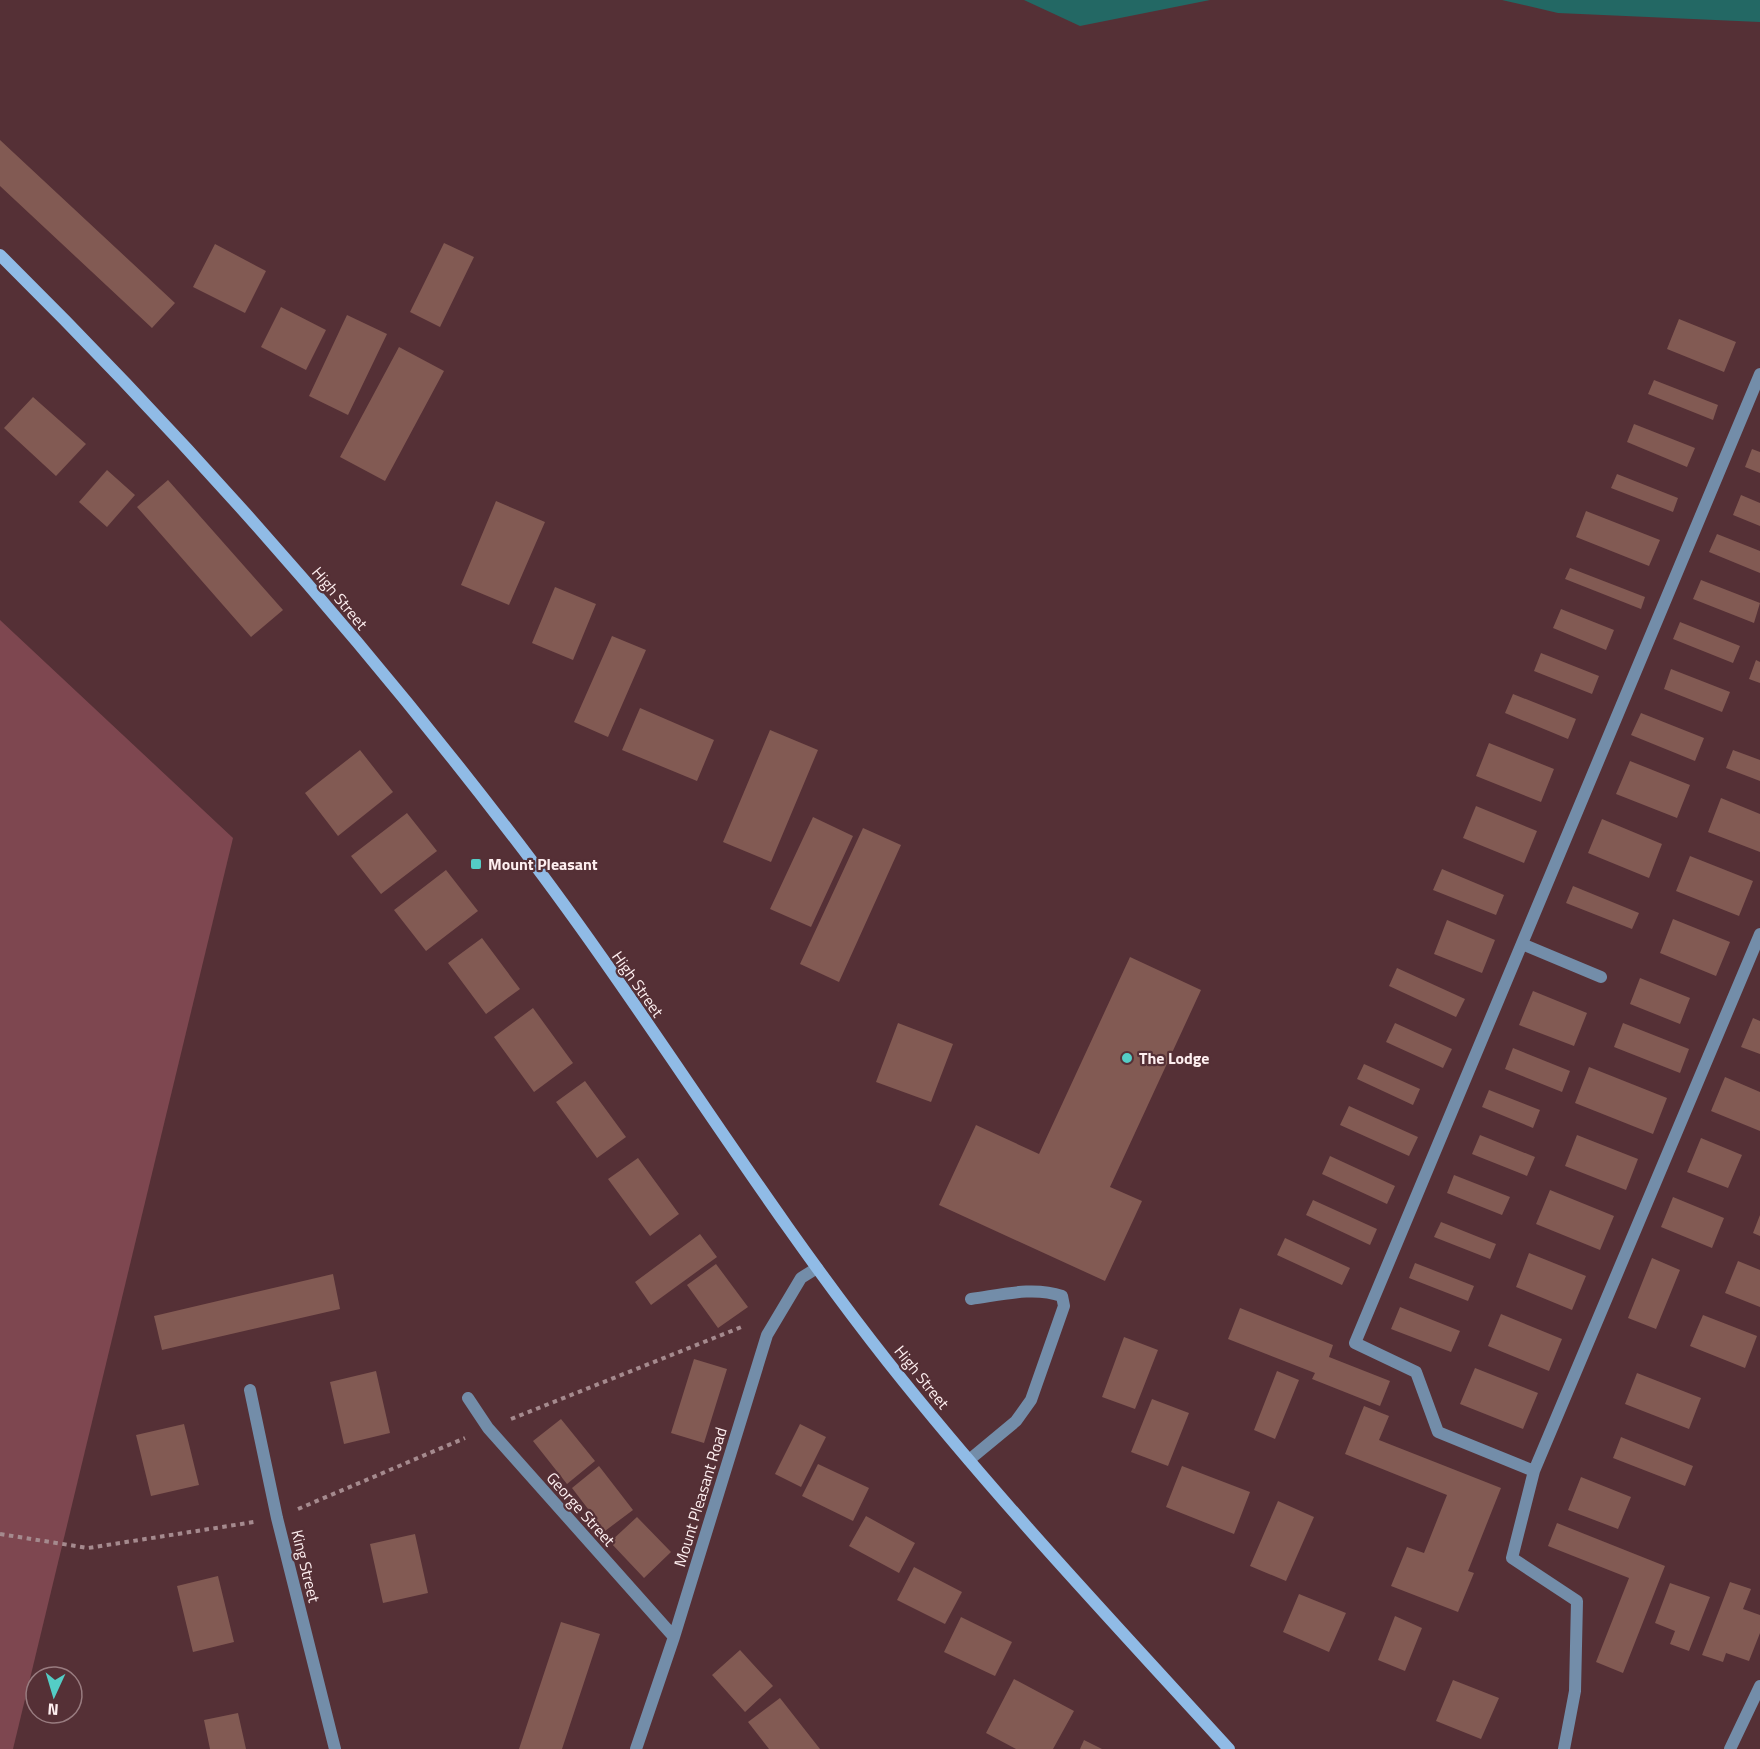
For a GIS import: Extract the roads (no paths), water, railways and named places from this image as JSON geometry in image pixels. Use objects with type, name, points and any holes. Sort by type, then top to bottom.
[{"type":"street","name":"High Street","points":[[0,255],[92,346],[188,449],[406,701],[512,834],[817,1268],[889,1362],[969,1460],[1072,1579],[1229,1749]]},
{"type":"street","points":[[1533,1471],[1438,1432],[1416,1372],[1355,1343],[1760,374]]},
{"type":"street","points":[[1564,1749],[1575,1691],[1577,1601],[1512,1558],[1533,1471],[1760,934]]},
{"type":"street","points":[[1522,945],[1601,977]]},
{"type":"street","name":"Mount Pleasant Road","points":[[636,1749],[674,1637],[767,1335],[801,1278],[817,1268]]},
{"type":"street","points":[[969,1460],[1016,1421],[1031,1400],[1064,1306],[1062,1296],[1051,1292],[1034,1291],[971,1299]]},
{"type":"street","name":"King Street","points":[[250,1390],[277,1518],[334,1749]]},
{"type":"street","name":"George Street","points":[[468,1398],[488,1428],[674,1637]]},
{"type":"street","points":[[1730,1749],[1760,1686]]},
{"type":"water","points":[[1024,0],[1210,0],[1080,26]]},
{"type":"water","points":[[1502,0],[1760,0],[1760,22],[1558,13]]},
{"type":"place","name":"Mount Pleasant","points":[[476,864]]},
{"type":"place","name":"The Lodge","points":[[1127,1058]]}]
